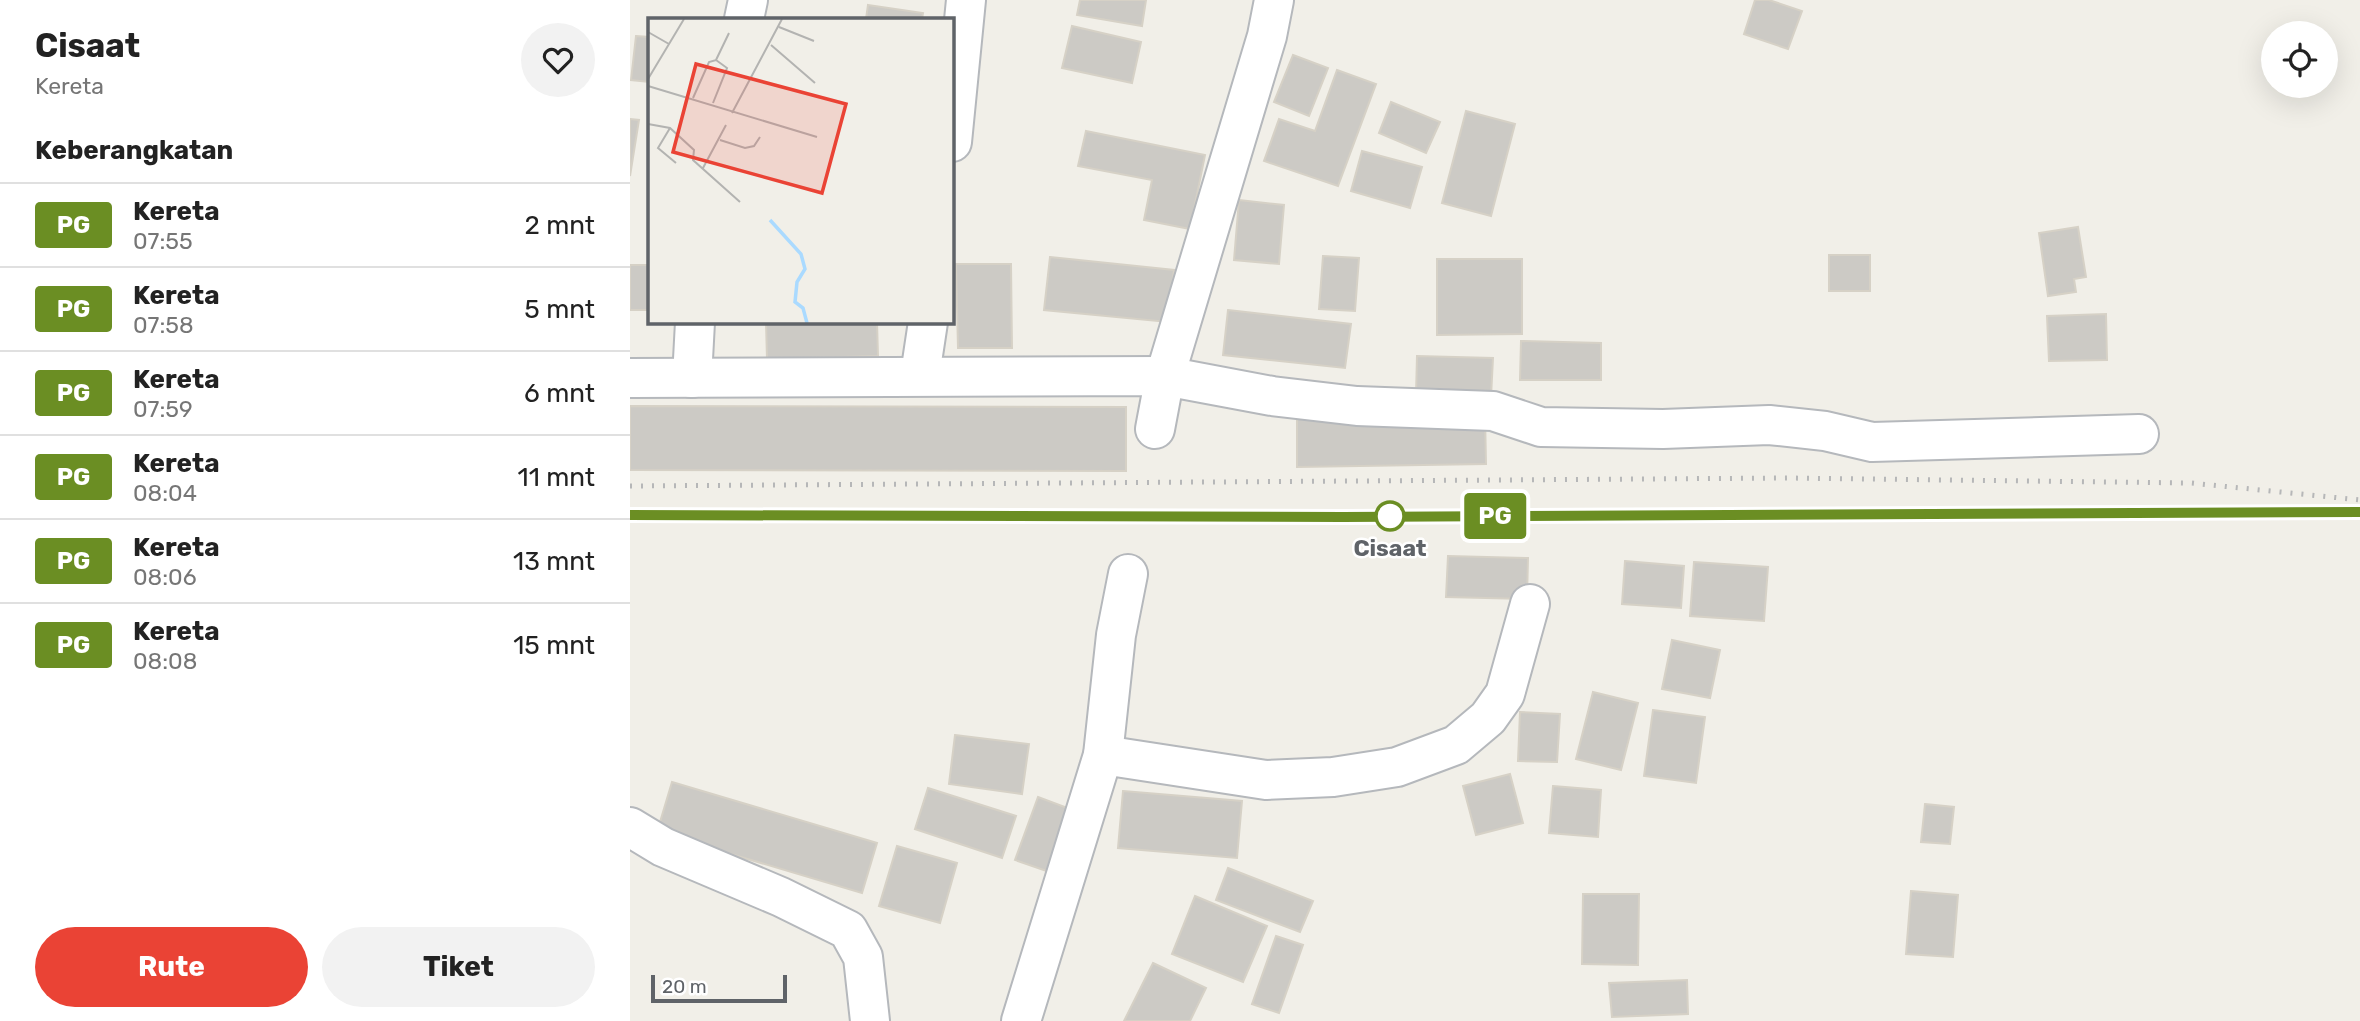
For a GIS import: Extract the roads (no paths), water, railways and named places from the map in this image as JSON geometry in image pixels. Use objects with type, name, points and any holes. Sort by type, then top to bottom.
[{"type":"street","points":[[744,18],[748,0]]},
{"type":"street","points":[[954,122],[966,0]]},
{"type":"street","points":[[1155,429],[1165,376],[1267,36],[1274,0]]},
{"type":"street","points":[[692,378],[695,324]]},
{"type":"street","points":[[920,375],[928,324]]},
{"type":"street","points":[[630,378],[1165,376],[1272,397],[1357,406],[1493,411],[1541,427],[1663,429],[1769,425],[1825,430],[1872,442],[2138,434]]},
{"type":"street","points":[[1021,1021],[1091,800],[1102,755],[1116,635],[1128,573]]},
{"type":"street","points":[[1102,755],[1266,780],[1333,777],[1397,767],[1456,745],[1488,718],[1506,694],[1530,604]]},
{"type":"street","points":[[630,827],[663,847],[781,897],[848,930],[863,957],[870,1021]]},
{"type":"railway","points":[[630,486],[1787,478],[2191,483],[2360,500]]},
{"type":"railway","points":[[630,515],[1343,517],[2360,512]]},
{"type":"train","name":"PG","points":[[630,515],[1343,517],[2360,512]]},
{"type":"place","name":"Cisaat","points":[[1390,516]]}]
